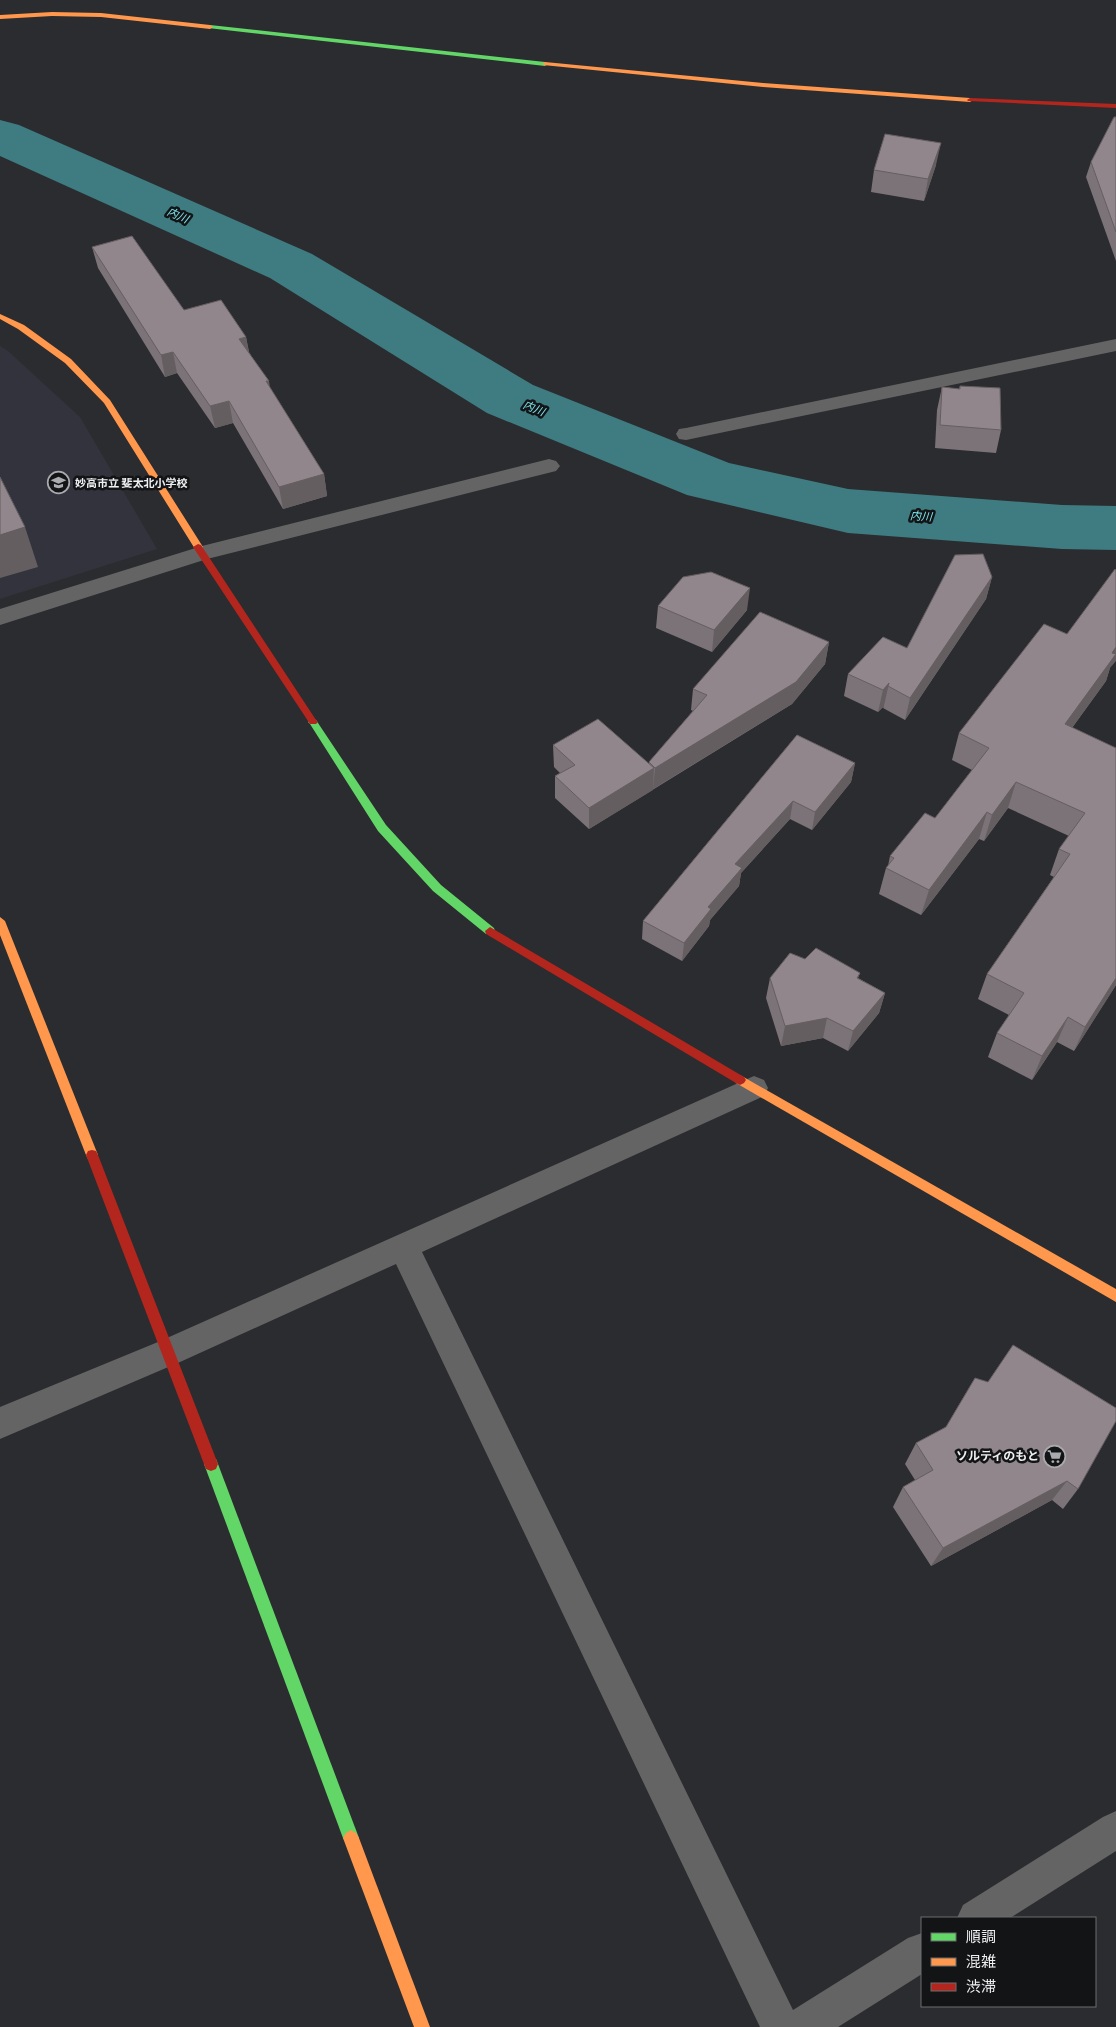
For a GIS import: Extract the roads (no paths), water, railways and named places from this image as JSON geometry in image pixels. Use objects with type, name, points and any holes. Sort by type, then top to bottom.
[{"type":"street","points":[[0,17],[101,14],[542,64],[758,86],[918,98],[1116,106]]},
{"type":"street","points":[[0,316],[21,327],[68,361],[107,402],[202,553],[382,828],[437,888],[498,937],[754,1088],[1116,1296]]},
{"type":"street","points":[[686,434],[1116,345]]},
{"type":"street","points":[[0,617],[202,553],[549,466]]},
{"type":"street","points":[[0,921],[169,1352],[422,2027]]},
{"type":"street","points":[[0,1423],[169,1352],[754,1088]]},
{"type":"street","points":[[403,1246],[782,2027]]},
{"type":"street","points":[[978,1917],[1116,1830]]},
{"type":"street","points":[[802,2027],[921,1953]]},
{"type":"waterway","name":"内川","points":[[0,136],[291,266],[510,399],[711,480],[848,511],[1062,527],[1116,528]]},
{"type":"place","name":"妙高市立 斐太北小学校","points":[[59,483]]},
{"type":"place","name":"ソルティのもと","points":[[1055,1456]]}]
